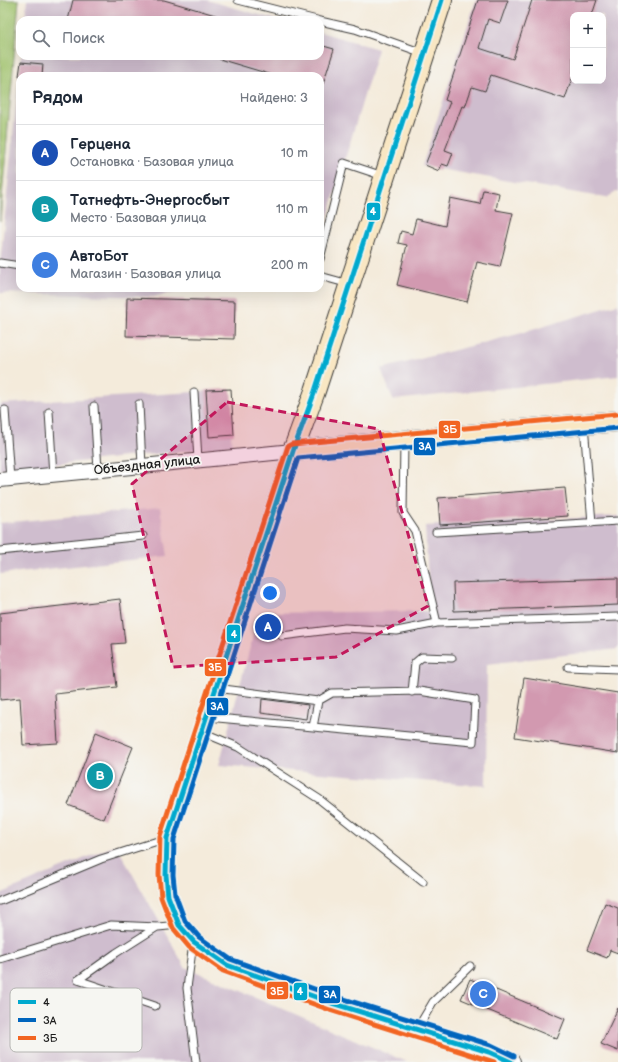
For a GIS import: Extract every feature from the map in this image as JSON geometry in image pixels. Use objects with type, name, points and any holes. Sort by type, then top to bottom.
[{"type":"main road","points":[[442,0],[315,391],[293,451],[618,421]]},
{"type":"street","name":"Объездная улица","points":[[5,480],[293,451]]},
{"type":"street","points":[[293,451],[167,838],[166,875],[168,896],[180,925],[194,942],[227,965],[332,1003],[489,1052],[511,1062]]},
{"type":"lane","points":[[238,0],[303,16]]},
{"type":"lane","points":[[324,21],[355,29],[425,54]]},
{"type":"lane","points":[[324,242],[344,163],[384,177]]},
{"type":"lane","points":[[0,263],[16,265]]},
{"type":"lane","points":[[324,277],[350,284]]},
{"type":"lane","points":[[194,392],[198,460]]},
{"type":"lane","points":[[139,404],[142,466]]},
{"type":"lane","points":[[94,406],[98,470]]},
{"type":"lane","points":[[5,410],[5,480]]},
{"type":"lane","points":[[49,412],[53,475]]},
{"type":"lane","points":[[584,424],[592,523]]},
{"type":"lane","points":[[404,441],[404,513],[415,532],[437,623]]},
{"type":"lane","points":[[436,532],[618,521]]},
{"type":"lane","points":[[0,551],[143,536]]},
{"type":"lane","points":[[282,636],[345,628],[398,631],[437,623],[618,617]]},
{"type":"lane","points":[[412,692],[415,663],[422,657],[452,658]]},
{"type":"lane","points":[[568,667],[618,669]]},
{"type":"lane","points":[[204,724],[313,727],[473,742],[475,700],[419,691],[332,693],[318,701],[216,688]]},
{"type":"lane","points":[[313,727],[318,701]]},
{"type":"lane","points":[[204,724],[318,799],[423,882]]},
{"type":"lane","points":[[0,901],[101,860],[167,838]]},
{"type":"lane","points":[[0,959],[111,925],[158,927],[180,925]]},
{"type":"lane","points":[[102,988],[78,980],[116,953],[158,927]]},
{"type":"lane","points":[[194,942],[186,988],[196,1062]]},
{"type":"lane","points":[[417,1030],[433,1002],[470,966]]},
{"type":"lane","points":[[142,1002],[155,1006]]},
{"type":"highlighted area","points":[[227,402],[379,429],[428,606],[336,657],[173,667],[132,484]]},
{"type":"shaded area","points":[[27,0],[207,0],[263,16],[25,16]]},
{"type":"shaded area","points":[[476,0],[618,0],[618,191],[606,198],[422,166]]},
{"type":"shaded area","points":[[324,33],[378,49],[324,230],[324,72],[19,72],[21,60],[324,60]]},
{"type":"shaded area","points":[[16,106],[16,292],[175,292],[153,297],[0,293],[0,265]]},
{"type":"shaded area","points":[[618,304],[618,376],[393,400],[381,369],[522,333]]},
{"type":"shaded area","points":[[227,390],[232,446],[0,470],[0,404]]},
{"type":"shaded area","points":[[160,508],[168,556],[0,574],[0,523]]},
{"type":"shaded area","points":[[618,516],[618,649],[487,664],[486,786],[219,765],[259,613],[430,611],[425,526]]},
{"type":"shaded area","points":[[116,845],[185,967],[407,1062],[0,1062],[0,894]]},
{"type":"green space","points":[[0,0],[19,0],[18,16],[16,16],[16,35],[0,221]]},
{"type":"building","points":[[73,0],[164,0],[219,16],[69,16]]},
{"type":"building","points":[[478,0],[508,0],[500,23],[488,19],[479,48],[513,59],[532,0],[597,0],[593,12],[570,12],[570,84],[565,99],[491,75],[485,91],[472,87],[465,107],[462,106],[445,150],[453,153],[448,166],[442,164],[439,171],[425,165],[450,102],[445,100]]},
{"type":"building","points":[[324,46],[334,49],[324,81],[324,72],[263,72],[222,60],[324,60]]},
{"type":"building","points":[[21,62],[43,64],[42,72],[20,72]]},
{"type":"building","points":[[483,190],[499,193],[496,210],[513,213],[500,267],[477,262],[467,302],[397,285],[407,245],[398,243],[401,231],[412,234],[416,219],[445,226],[450,198],[480,204]]},
{"type":"building","points":[[127,298],[235,301],[234,339],[126,336]]},
{"type":"building","points":[[231,389],[234,435],[209,437],[206,390]]},
{"type":"building","points":[[565,488],[568,516],[440,525],[438,498]]},
{"type":"building","points":[[618,578],[618,605],[454,611],[453,583]]},
{"type":"building","points":[[120,599],[125,643],[112,644],[117,687],[55,694],[58,743],[23,745],[20,698],[0,700],[0,613]]},
{"type":"building","points":[[524,678],[618,693],[618,753],[515,737]]},
{"type":"building","points":[[262,699],[308,705],[306,719],[261,713]]},
{"type":"building","points":[[96,732],[133,747],[104,819],[68,805]]},
{"type":"building","points":[[605,903],[618,908],[618,953],[610,950],[607,958],[587,950]]},
{"type":"building","points":[[470,979],[565,1019],[557,1039],[461,999]]},
{"type":"building","points":[[618,1008],[618,1051],[601,1044]]},
{"type":"transit line","name":"4","points":[[442,0],[315,391],[293,451],[167,838],[166,875],[168,896],[179,925],[194,942],[227,965],[332,1003],[489,1052],[511,1062]]},
{"type":"transit line","name":"3Б","points":[[494,1062],[330,1010],[223,971],[189,947],[173,928],[161,897],[159,875],[160,836],[288,446],[292,444],[617,414]]},
{"type":"transit line","name":"3А","points":[[514,1056],[491,1045],[334,996],[230,959],[199,937],[185,921],[175,894],[173,875],[174,839],[298,458],[618,428]]},
{"type":"place","name":"Герцена","points":[[268,627]]},
{"type":"place","name":"Татнефть-Энергосбыт","points":[[100,776]]},
{"type":"place","name":"АвтоБот","points":[[483,994]]}]
